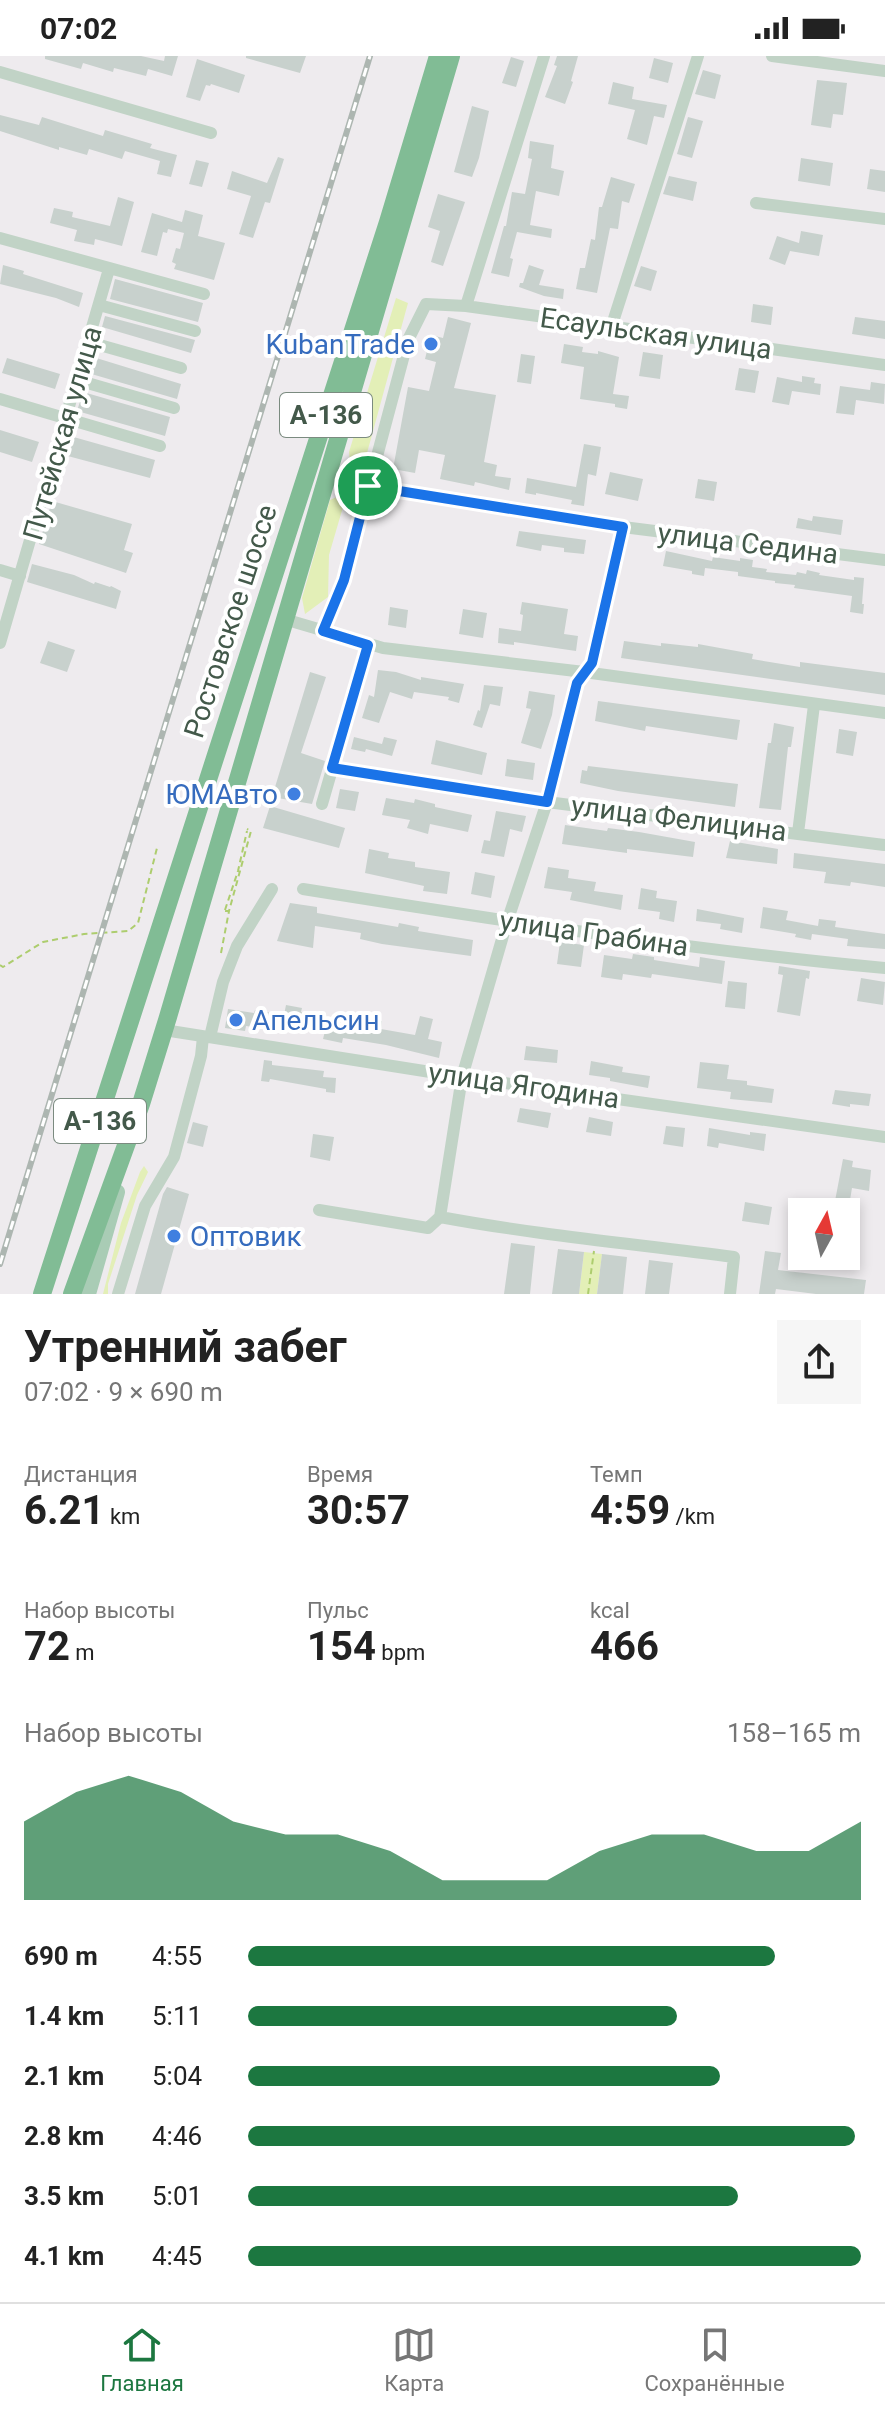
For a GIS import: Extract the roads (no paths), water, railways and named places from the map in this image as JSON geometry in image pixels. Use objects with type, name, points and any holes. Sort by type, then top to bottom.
[{"type":"highway","name":"Ростовское шоссе","points":[[42,1294],[388,222],[438,56]]},
{"type":"highway","name":"Ростовское шоссе","points":[[72,1294],[141,1104],[164,1030],[451,56]]},
{"type":"highway","points":[[204,795],[221,788],[228,793],[231,803]]},
{"type":"main road","name":"Ростовское шоссе","points":[[88,1294],[141,1104]]},
{"type":"main road","points":[[95,1294],[99,1257]]},
{"type":"street","points":[[466,306],[544,56]]},
{"type":"street","points":[[611,328],[698,56]]},
{"type":"street","points":[[772,56],[885,71]]},
{"type":"street","points":[[0,72],[211,133]]},
{"type":"street","points":[[756,203],[885,219]]},
{"type":"street","points":[[0,238],[204,294]]},
{"type":"street","name":"Путейская улица","points":[[0,643],[109,269]]},
{"type":"street","name":"Есаульская улица","points":[[368,486],[408,340],[426,304],[466,306],[885,365]]},
{"type":"street","points":[[99,305],[195,331]]},
{"type":"street","points":[[89,342],[181,368]]},
{"type":"street","points":[[77,380],[174,408]]},
{"type":"street","points":[[0,399],[160,446]]},
{"type":"street","name":"улица Седина","points":[[327,477],[349,484],[623,527],[885,560]]},
{"type":"street","points":[[323,631],[344,580],[368,486]]},
{"type":"street","points":[[319,1210],[428,1228],[440,1217],[462,1077],[507,922],[547,802],[577,683],[592,663],[623,527]]},
{"type":"street","points":[[0,570],[20,576]]},
{"type":"street","points":[[284,619],[368,645],[885,713]]},
{"type":"street","points":[[322,804],[368,645]]},
{"type":"street","points":[[798,833],[814,705]]},
{"type":"street","name":"улица Фелицина","points":[[332,768],[547,802],[884,845]]},
{"type":"street","points":[[118,1294],[145,1206],[174,1157],[223,982],[237,946],[272,889]]},
{"type":"street","name":"улица Грабина","points":[[303,889],[507,922],[786,959],[885,968]]},
{"type":"street","name":"улица Ягодина","points":[[164,1030],[462,1077],[885,1137]]},
{"type":"street","points":[[440,1217],[509,1229],[734,1257],[730,1294]]},
{"type":"railway","points":[[0,1264],[370,56]]},
{"type":"place","name":"KubanTrade","points":[[431,344]]},
{"type":"place","name":"ЮМАвто","points":[[294,794]]},
{"type":"place","name":"Апельсин","points":[[236,1020]]},
{"type":"place","name":"Оптовик","points":[[174,1236]]}]
